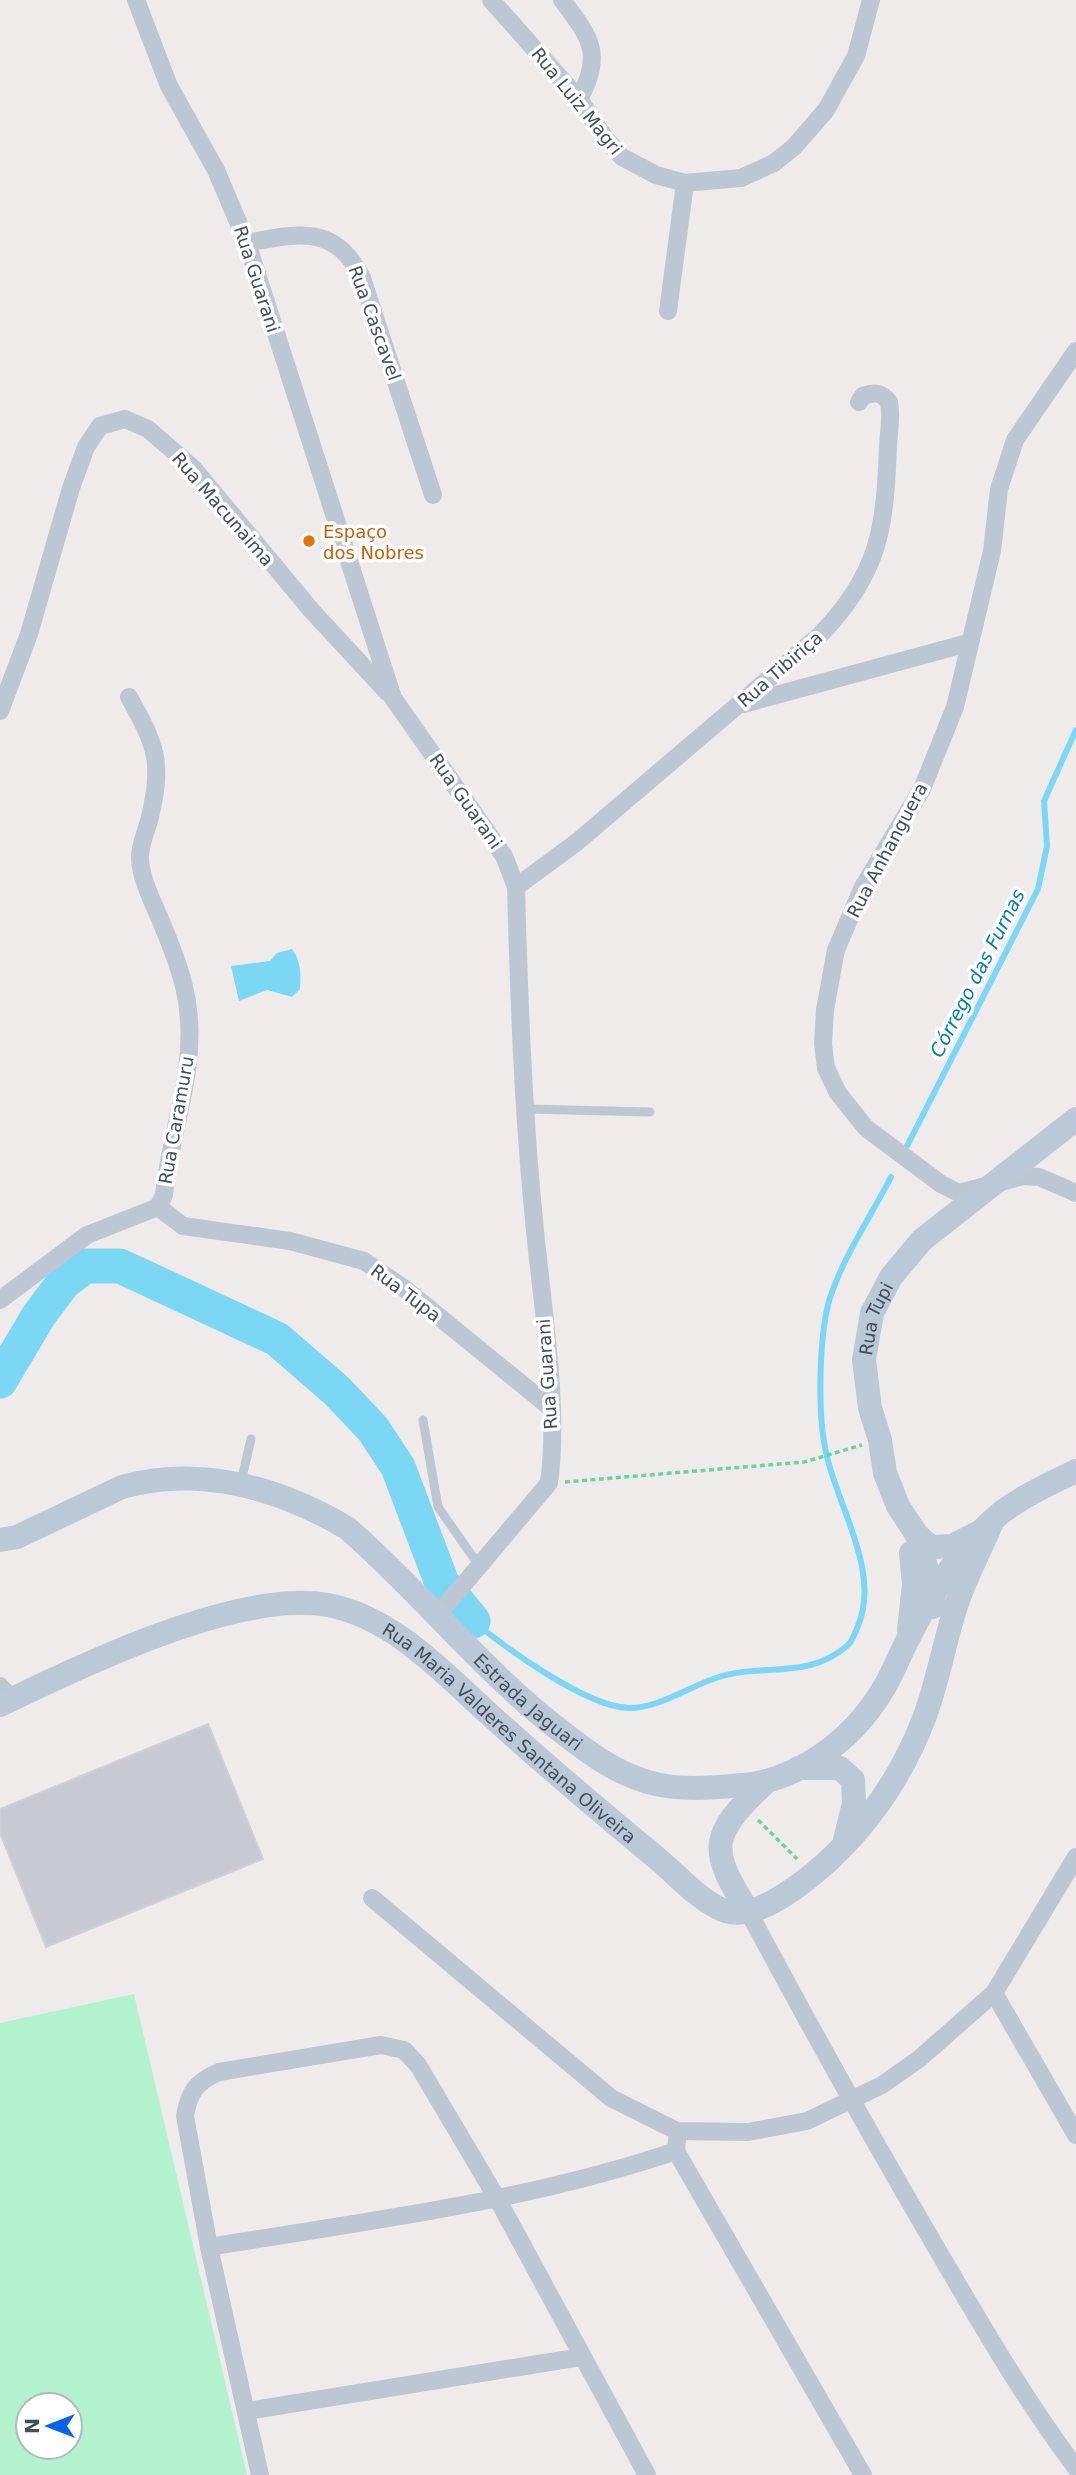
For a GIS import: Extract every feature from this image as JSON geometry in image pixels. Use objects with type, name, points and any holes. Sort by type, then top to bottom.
[{"type":"main road","name":"Rua Tupi","points":[[934,1594],[917,1535],[898,1506],[885,1474],[880,1440],[870,1408],[864,1360],[872,1313],[891,1277],[922,1240],[1076,1119]]},
{"type":"main road","points":[[917,1535],[931,1547],[952,1546],[987,1527],[1017,1502],[1076,1471]]},
{"type":"main road","name":"Estrada Jaguari","points":[[0,1540],[17,1537],[122,1487],[140,1482],[170,1477],[268,1490],[322,1513],[347,1528],[442,1611],[523,1701],[601,1762],[651,1783],[698,1788],[765,1783],[797,1768],[840,1742],[859,1725],[888,1682],[908,1639],[934,1594],[987,1527]]},
{"type":"main road","points":[[898,1506],[910,1545],[914,1586],[908,1639]]},
{"type":"main road","points":[[765,1783],[742,1804],[723,1832],[720,1854],[727,1876],[748,1911],[783,1897],[814,1875],[843,1847],[877,1807],[924,1719],[957,1602],[987,1527]]},
{"type":"main road","points":[[924,1719],[934,1594]]},
{"type":"main road","name":"Rua Maria Valderes Santana Oliveira","points":[[4,1697],[169,1630],[247,1610],[280,1605],[325,1604],[357,1613],[411,1645],[502,1726],[716,1907],[735,1913],[748,1911]]},
{"type":"main road","points":[[502,1726],[523,1701]]},
{"type":"main road","points":[[797,1768],[840,1768],[853,1780],[854,1802],[843,1847]]},
{"type":"street","name":"Rua Guarani","points":[[136,0],[169,86],[216,170],[247,243],[393,698],[504,856],[516,887],[526,1109],[551,1408],[552,1458],[549,1483]]},
{"type":"street","name":"Rua Luiz Magri","points":[[491,0],[579,99],[605,138],[622,157],[656,176],[685,183],[741,178],[774,163],[794,147],[826,110],[856,56],[870,0]]},
{"type":"street","points":[[562,0],[586,32],[593,51],[592,76],[579,99]]},
{"type":"street","points":[[668,311],[685,183]]},
{"type":"street","name":"Rua Cascavel","points":[[247,243],[286,237],[327,239],[340,245],[352,259],[362,278],[433,495]]},
{"type":"street","name":"Rua Anhanguera","points":[[1076,351],[1014,440],[999,489],[992,551],[968,643],[955,707],[922,789],[863,887],[836,950],[823,1044],[826,1068],[838,1093],[866,1128],[941,1184],[959,1193],[1023,1175],[1039,1177],[1076,1193]]},
{"type":"street","name":"Rua Tibiriça","points":[[516,887],[561,855],[820,635],[848,606],[881,536],[891,411],[883,395],[873,392],[863,396],[859,402]]},
{"type":"street","name":"Rua Macunaima","points":[[0,711],[29,634],[71,488],[86,447],[100,426],[125,419],[148,429],[192,468],[312,611],[393,698]]},
{"type":"street","points":[[736,706],[968,643]]},
{"type":"street","name":"Rua Caramuru","points":[[0,1300],[87,1236],[158,1207],[164,1195],[184,1095],[190,1033],[183,981],[146,885],[139,857],[158,781],[157,761],[152,740],[129,697]]},
{"type":"street","name":"Rua Tupa","points":[[158,1207],[183,1226],[290,1241],[363,1261],[405,1289],[551,1408]]},
{"type":"street","points":[[442,1611],[549,1483]]},
{"type":"street","points":[[372,1898],[611,2098],[677,2131],[748,2132],[807,2121],[850,2102],[919,2059],[994,1993],[1076,1857]]},
{"type":"street","points":[[748,1911],[850,2102],[1035,2414],[1076,2468]]},
{"type":"street","points":[[994,1993],[1076,2135]]},
{"type":"street","points":[[260,2475],[209,2247],[185,2116],[193,2088],[201,2080],[219,2072],[381,2045],[404,2050],[418,2065],[498,2200],[647,2475]]},
{"type":"street","points":[[677,2131],[676,2151],[863,2475]]},
{"type":"street","points":[[209,2247],[498,2200],[624,2168],[676,2151]]},
{"type":"street","points":[[247,2411],[581,2357]]},
{"type":"lane","points":[[526,1109],[650,1112]]},
{"type":"lane","points":[[423,1420],[438,1507],[480,1567]]},
{"type":"lane","points":[[240,1485],[251,1440]]},
{"type":"path","points":[[549,1483],[804,1462],[843,1450]]},
{"type":"path","points":[[742,1804],[814,1875]]},
{"type":"green space","points":[[134,1994],[247,2475],[0,2475],[0,2023]]},
{"type":"water","points":[[292,949],[299,963],[300,989],[292,997],[267,990],[239,1001],[231,966],[270,961],[277,953]]},
{"type":"building","points":[[208,1724],[263,1859],[46,1947],[0,1833],[0,1809]]},
{"type":"waterway","name":"Córrego das Furnas","points":[[907,1146],[1038,889],[1047,846],[1044,801],[1076,730]]},
{"type":"waterway","name":"Córrego das Furnas","points":[[473,1621],[525,1660],[569,1687],[610,1705],[628,1708],[660,1702],[731,1674],[816,1663],[848,1645],[858,1626],[864,1604],[864,1581],[860,1558],[824,1442],[820,1389],[822,1347],[827,1310],[837,1280],[891,1177]]},
{"type":"waterway","points":[[0,1381],[39,1315],[64,1282],[85,1266],[120,1266],[277,1339],[337,1391],[373,1429],[398,1467],[442,1583],[473,1621]]},
{"type":"place","name":"Espaço dos Nobres","points":[[309,541]]}]
